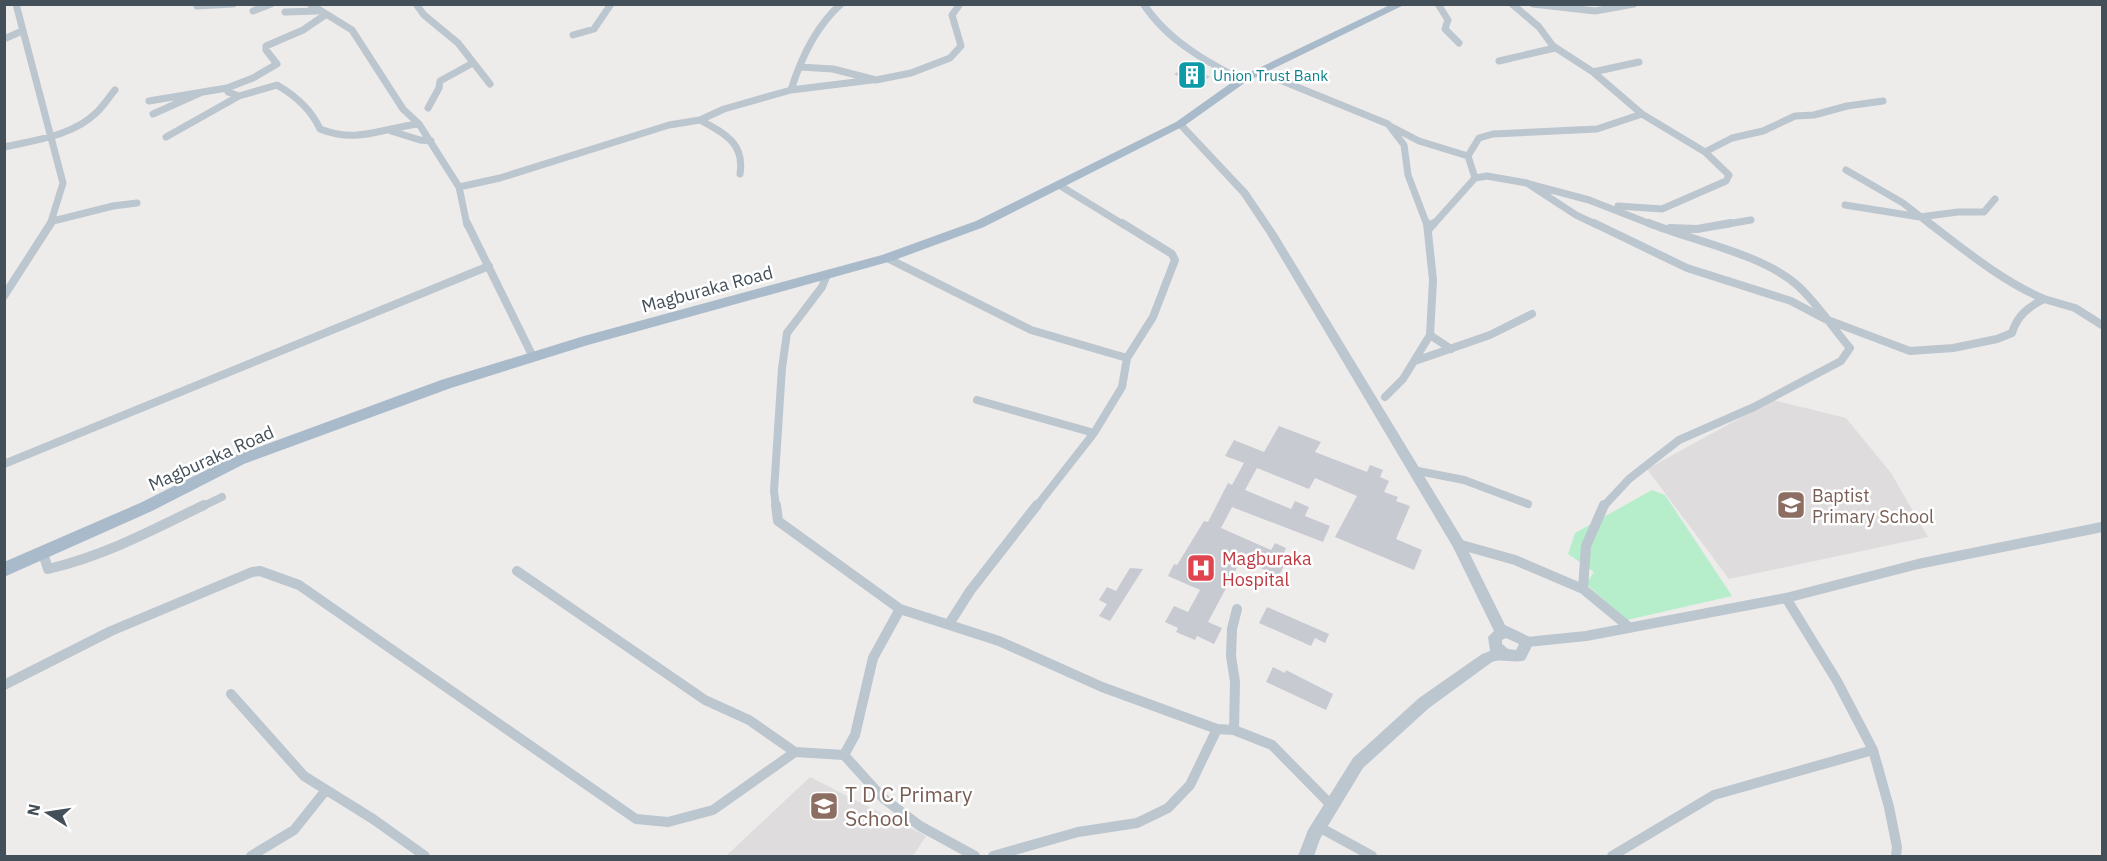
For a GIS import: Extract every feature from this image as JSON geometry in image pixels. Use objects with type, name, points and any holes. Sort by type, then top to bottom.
[{"type":"main road","points":[[1143,4],[1155,23],[1180,46],[1242,80]]},
{"type":"main road","name":"Magburaka Road","points":[[4,570],[146,507],[239,460],[446,384],[584,341],[826,277],[887,258],[980,224],[1180,124],[1242,80],[1401,4]]},
{"type":"street","points":[[4,296],[53,221],[53,213],[63,183],[16,4]]},
{"type":"street","points":[[197,6],[233,4]]},
{"type":"street","points":[[253,11],[270,4]]},
{"type":"street","points":[[310,4],[317,11],[352,30],[403,109],[419,124],[431,141],[459,187],[465,220],[533,357]]},
{"type":"street","points":[[416,4],[427,18],[457,42],[471,64],[490,84]]},
{"type":"street","points":[[573,36],[597,27],[611,4]]},
{"type":"street","points":[[791,90],[800,66],[824,19],[841,4]]},
{"type":"street","points":[[459,187],[500,178],[669,125],[700,120],[724,109],[791,90],[876,80],[911,73],[950,58],[961,46],[952,15],[960,4]]},
{"type":"street","points":[[1438,4],[1448,20],[1446,29],[1459,43]]},
{"type":"street","points":[[1512,4],[1539,27],[1555,48],[1593,72],[1642,114],[1705,152],[1729,175],[1726,181],[1662,209],[1607,206]]},
{"type":"street","points":[[1533,4],[1584,11],[1634,4]]},
{"type":"street","points":[[285,12],[317,11]]},
{"type":"street","points":[[149,101],[245,83],[277,64],[266,50],[266,46],[303,30],[325,15]]},
{"type":"street","points":[[4,39],[22,31]]},
{"type":"street","points":[[1499,61],[1555,48]]},
{"type":"street","points":[[1593,72],[1639,62]]},
{"type":"street","points":[[428,108],[439,88],[440,81],[471,64]]},
{"type":"street","points":[[800,66],[832,69],[876,80]]},
{"type":"street","points":[[1260,72],[1388,124],[1419,141],[1468,156]]},
{"type":"street","points":[[164,134],[196,123],[244,94],[245,83]]},
{"type":"street","points":[[227,88],[228,92],[239,96],[277,85],[293,93],[316,118],[320,129],[335,135],[352,137],[419,124]]},
{"type":"street","points":[[4,147],[52,137],[70,130],[88,119],[115,90]]},
{"type":"street","points":[[153,114],[202,92]]},
{"type":"street","points":[[1705,152],[1732,138],[1763,131],[1795,116],[1814,115],[1847,106],[1883,101]]},
{"type":"street","points":[[1475,178],[1468,156],[1479,138],[1493,134],[1597,129],[1642,114]]},
{"type":"street","points":[[700,120],[737,143],[743,163],[740,174]]},
{"type":"street","points":[[1180,124],[1250,201],[1458,544],[1501,632]]},
{"type":"street","points":[[1385,397],[1403,379],[1430,335],[1433,280],[1429,229],[1408,175],[1404,145],[1388,124]]},
{"type":"street","points":[[388,131],[403,132],[417,141],[431,141]]},
{"type":"street","points":[[1846,170],[1903,203],[1973,257],[2023,290],[2074,308],[2103,325]]},
{"type":"street","points":[[1429,229],[1475,178],[1487,176],[1557,189],[1668,228],[1697,229],[1751,220]]},
{"type":"street","points":[[1527,183],[1576,215],[1687,268],[1791,301],[1825,319],[1910,351],[1953,348],[1997,339],[2012,333],[2016,320],[2028,306],[2044,299]]},
{"type":"street","points":[[949,624],[970,591],[1094,433],[1122,387],[1127,358],[1153,317],[1174,267],[1175,260],[1172,254],[1059,185]]},
{"type":"street","points":[[1845,205],[1920,217],[1958,212],[1984,212],[1995,199]]},
{"type":"street","points":[[53,221],[113,206],[137,203]]},
{"type":"street","points":[[1583,590],[1586,546],[1603,507],[1629,479],[1679,440],[1754,407],[1841,361],[1850,348],[1796,285],[1767,265],[1685,237],[1650,222]]},
{"type":"street","points":[[887,258],[1031,330],[1127,358]]},
{"type":"street","points":[[4,464],[489,266]]},
{"type":"street","points":[[826,277],[822,287],[787,333],[782,368],[774,491],[778,521],[900,609],[999,641],[1102,687],[1217,729],[1234,730],[1272,745],[1332,805]]},
{"type":"street","points":[[1415,361],[1490,334],[1532,314]]},
{"type":"street","points":[[1430,335],[1450,349]]},
{"type":"street","points":[[977,400],[1094,433]]},
{"type":"street","points":[[1413,470],[1464,480],[1528,504]]},
{"type":"street","points":[[43,553],[48,569],[70,564],[122,544],[222,497]]},
{"type":"street","points":[[1527,642],[1520,656],[1510,657],[1501,653],[1494,642],[1497,634],[1501,632],[1511,632],[1527,642],[1586,636],[1786,598],[1918,564],[2103,527]]},
{"type":"street","points":[[1458,544],[1515,560],[1583,590],[1629,627]]},
{"type":"street","points":[[4,685],[111,631],[261,570],[299,585],[636,819],[668,822],[713,810],[795,752]]},
{"type":"street","points":[[517,572],[705,700],[749,720],[795,752],[844,755],[883,798],[920,826],[975,856]]},
{"type":"street","points":[[1786,598],[1837,681],[1873,750],[1889,807],[1897,847],[1896,856]]},
{"type":"street","points":[[844,755],[855,735],[873,658],[900,609]]},
{"type":"street","points":[[1234,730],[1235,682],[1231,656],[1232,629],[1237,609]]},
{"type":"street","points":[[1306,856],[1319,827],[1358,763],[1424,703],[1487,658],[1501,653]]},
{"type":"street","points":[[231,694],[304,776],[425,856]]},
{"type":"street","points":[[993,856],[1078,832],[1137,823],[1168,808],[1191,785],[1217,729]]},
{"type":"street","points":[[1612,856],[1714,795],[1873,750]]},
{"type":"street","points":[[250,856],[279,841],[294,830],[326,790]]},
{"type":"street","points":[[1319,827],[1372,856]]},
{"type":"shaded area","name":"Baptist Primary School","points":[[1773,400],[1846,418],[1891,473],[1928,537],[1729,579],[1647,469]]},
{"type":"shaded area","name":"T D C Primary School","points":[[810,777],[926,836],[913,856],[726,856]]},
{"type":"green space","points":[[1652,490],[1665,495],[1732,596],[1627,620],[1586,584],[1594,572],[1568,554],[1575,533]]},
{"type":"building","name":"Union Trust Bank","points":[[1189,66],[1210,77],[1194,85],[1174,74]]},
{"type":"building","name":"Magburaka Hospital","points":[[1279,426],[1321,442],[1315,452],[1367,472],[1370,465],[1383,470],[1380,477],[1389,481],[1384,492],[1398,497],[1396,501],[1410,506],[1396,539],[1422,550],[1414,570],[1335,537],[1357,496],[1315,478],[1309,489],[1257,468],[1245,490],[1291,509],[1295,501],[1309,507],[1305,516],[1330,526],[1323,542],[1232,507],[1221,528],[1271,550],[1275,543],[1286,548],[1283,555],[1288,557],[1279,576],[1246,562],[1245,564],[1240,562],[1208,622],[1222,628],[1214,644],[1197,636],[1195,640],[1176,632],[1178,628],[1165,622],[1174,606],[1188,612],[1200,590],[1168,576],[1204,521],[1208,522],[1228,483],[1232,485],[1244,463],[1225,456],[1234,440],[1264,452]]},
{"type":"building","points":[[1130,568],[1143,569],[1110,621],[1099,616],[1107,604],[1099,600],[1107,587],[1116,591]]},
{"type":"building","points":[[1267,607],[1329,634],[1325,643],[1315,638],[1311,646],[1259,623]]},
{"type":"building","points":[[1273,667],[1285,673],[1286,670],[1333,694],[1326,710],[1266,682]]},
{"type":"place","name":"Union Trust Bank","points":[[1192,75]]},
{"type":"place","name":"Baptist Primary School","points":[[1791,505]]},
{"type":"place","name":"Magburaka Hospital","points":[[1201,568]]},
{"type":"place","name":"T D C Primary School","points":[[824,806]]}]
